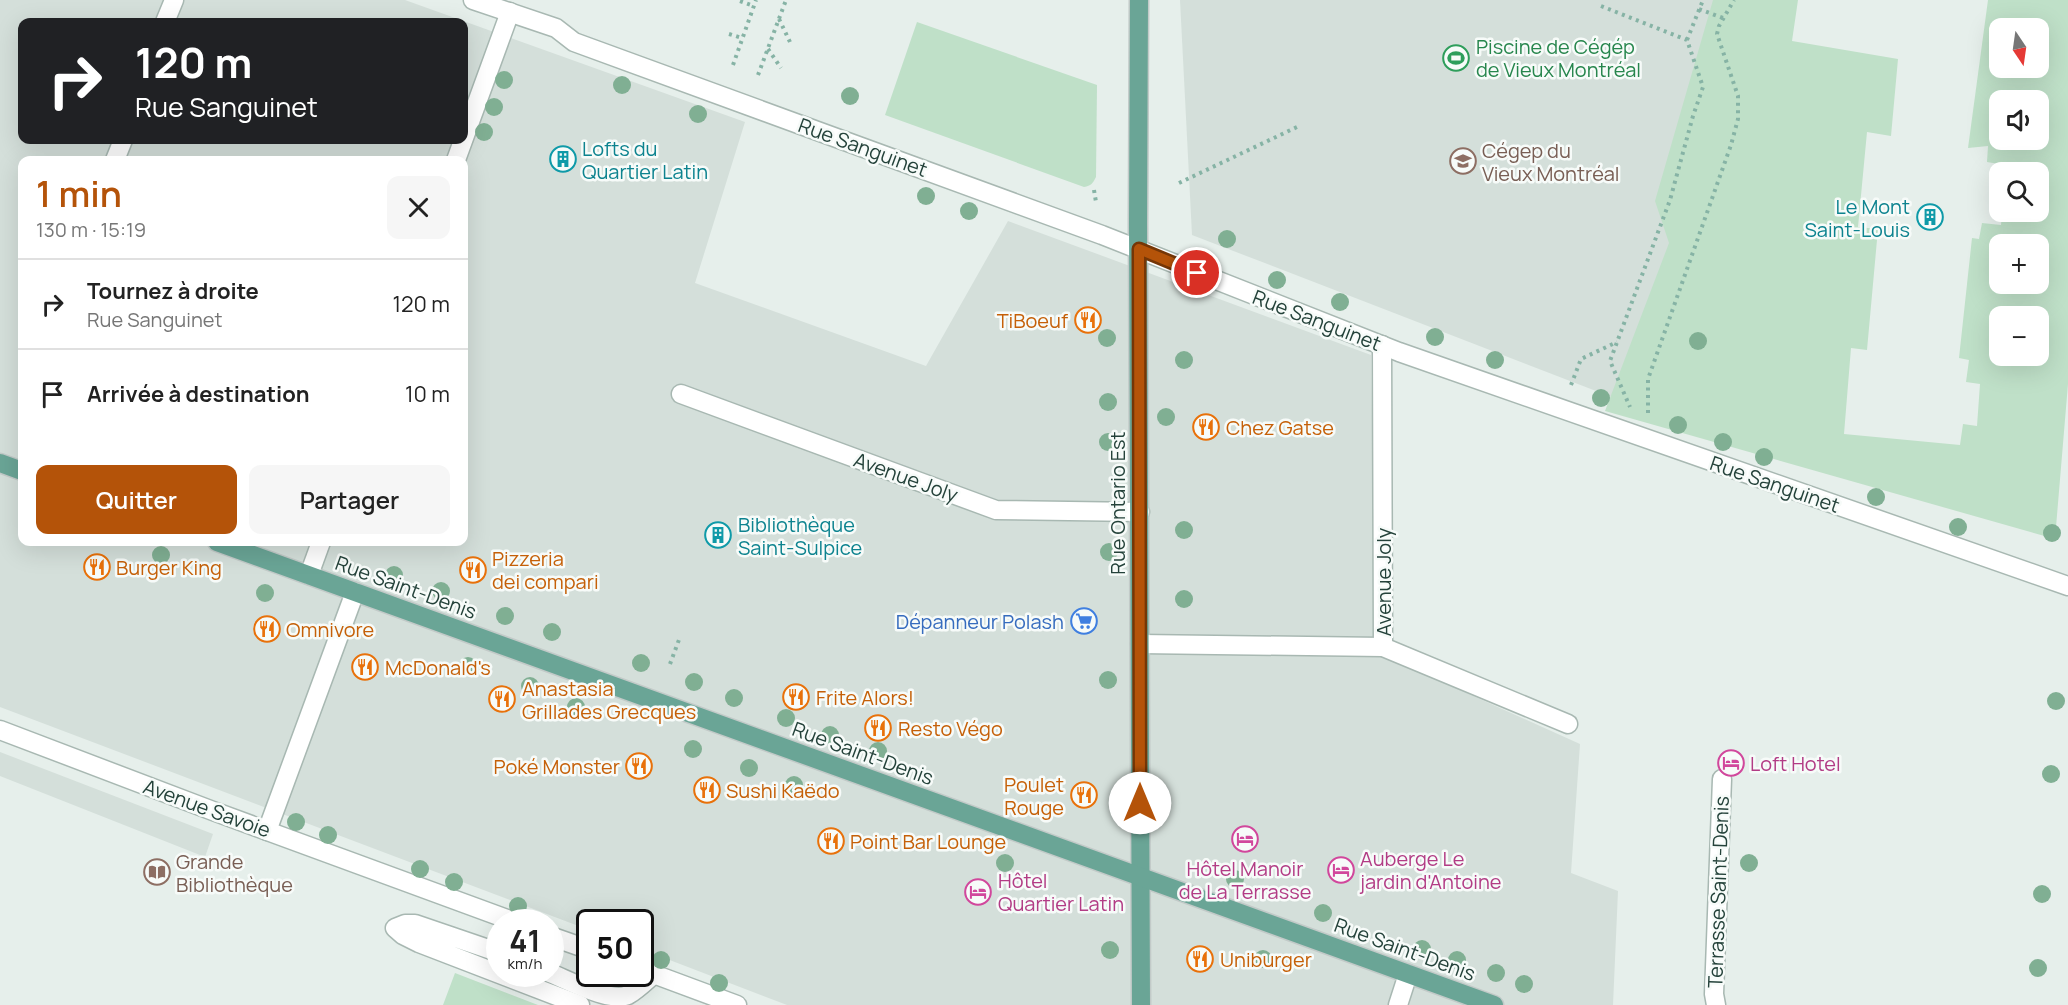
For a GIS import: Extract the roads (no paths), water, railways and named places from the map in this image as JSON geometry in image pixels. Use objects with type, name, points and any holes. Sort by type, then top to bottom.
[{"type":"main road","name":"Rue Ontario Est","points":[[1139,0],[1142,1005]]},
{"type":"main road","points":[[0,463],[18,470]]},
{"type":"main road","name":"Rue Saint-Denis","points":[[228,546],[1494,1005]]},
{"type":"street","points":[[167,18],[174,0]]},
{"type":"street","name":"Rue Sanguinet","points":[[472,0],[556,28],[574,42],[1139,249],[1382,345],[2068,586]]},
{"type":"street","points":[[468,127],[510,12]]},
{"type":"street","name":"Avenue Joly","points":[[1140,644],[1383,647],[1382,345]]},
{"type":"street","name":"Avenue Joly","points":[[681,394],[996,510],[1140,512]]},
{"type":"street","points":[[309,575],[320,546]]},
{"type":"street","points":[[267,831],[355,592]]},
{"type":"street","points":[[1383,647],[1568,724]]},
{"type":"street","name":"Avenue Savoie","points":[[0,730],[486,911]]},
{"type":"street","name":"Terrasse Saint-Denis","points":[[1716,1005],[1714,994],[1722,779]]},
{"type":"street","points":[[486,948],[416,924],[405,924],[395,928],[407,938],[486,969]]},
{"type":"street","points":[[1398,1005],[1408,974]]},
{"type":"street","points":[[654,976],[690,997],[737,1005]]},
{"type":"street","points":[[533,987],[580,1005]]},
{"type":"street","points":[[587,987],[620,997],[630,994],[635,987]]},
{"type":"place","name":"Piscine de Cégép de Vieux Montréal","points":[[1456,58]]},
{"type":"place","name":"Lofts du Quartier Latin","points":[[563,159]]},
{"type":"place","name":"Cégep du Vieux Montréal","points":[[1463,161]]},
{"type":"place","name":"Le Mont Saint-Louis","points":[[1930,217]]},
{"type":"place","name":"TiBoeuf","points":[[1088,320]]},
{"type":"place","name":"Chez Gatse","points":[[1206,427]]},
{"type":"place","name":"Bibliothèque Saint-Sulpice","points":[[718,535]]},
{"type":"place","name":"Burger King","points":[[97,567]]},
{"type":"place","name":"Pizzeria dei compari","points":[[473,570]]},
{"type":"place","name":"Dépanneur Polash","points":[[1084,621]]},
{"type":"place","name":"Omnivore","points":[[267,629]]},
{"type":"place","name":"McDonald's","points":[[365,667]]},
{"type":"place","name":"Frite Alors!","points":[[796,697]]},
{"type":"place","name":"Anastasia Grillades Grecques","points":[[502,699]]},
{"type":"place","name":"Resto Végo","points":[[878,728]]},
{"type":"place","name":"Loft Hotel","points":[[1731,763]]},
{"type":"place","name":"Poké Monster","points":[[639,766]]},
{"type":"place","name":"Sushi Kaëdo","points":[[707,790]]},
{"type":"place","name":"Poulet Rouge","points":[[1084,795]]},
{"type":"place","name":"Hôtel Manoir de La Terrasse","points":[[1245,839]]},
{"type":"place","name":"Point Bar Lounge","points":[[831,841]]},
{"type":"place","name":"Auberge Le jardin d'Antoine","points":[[1341,870]]},
{"type":"place","name":"Grande Bibliothèque","points":[[157,872]]},
{"type":"place","name":"Hôtel Quartier Latin","points":[[978,892]]},
{"type":"place","name":"Uniburger","points":[[1200,959]]}]
